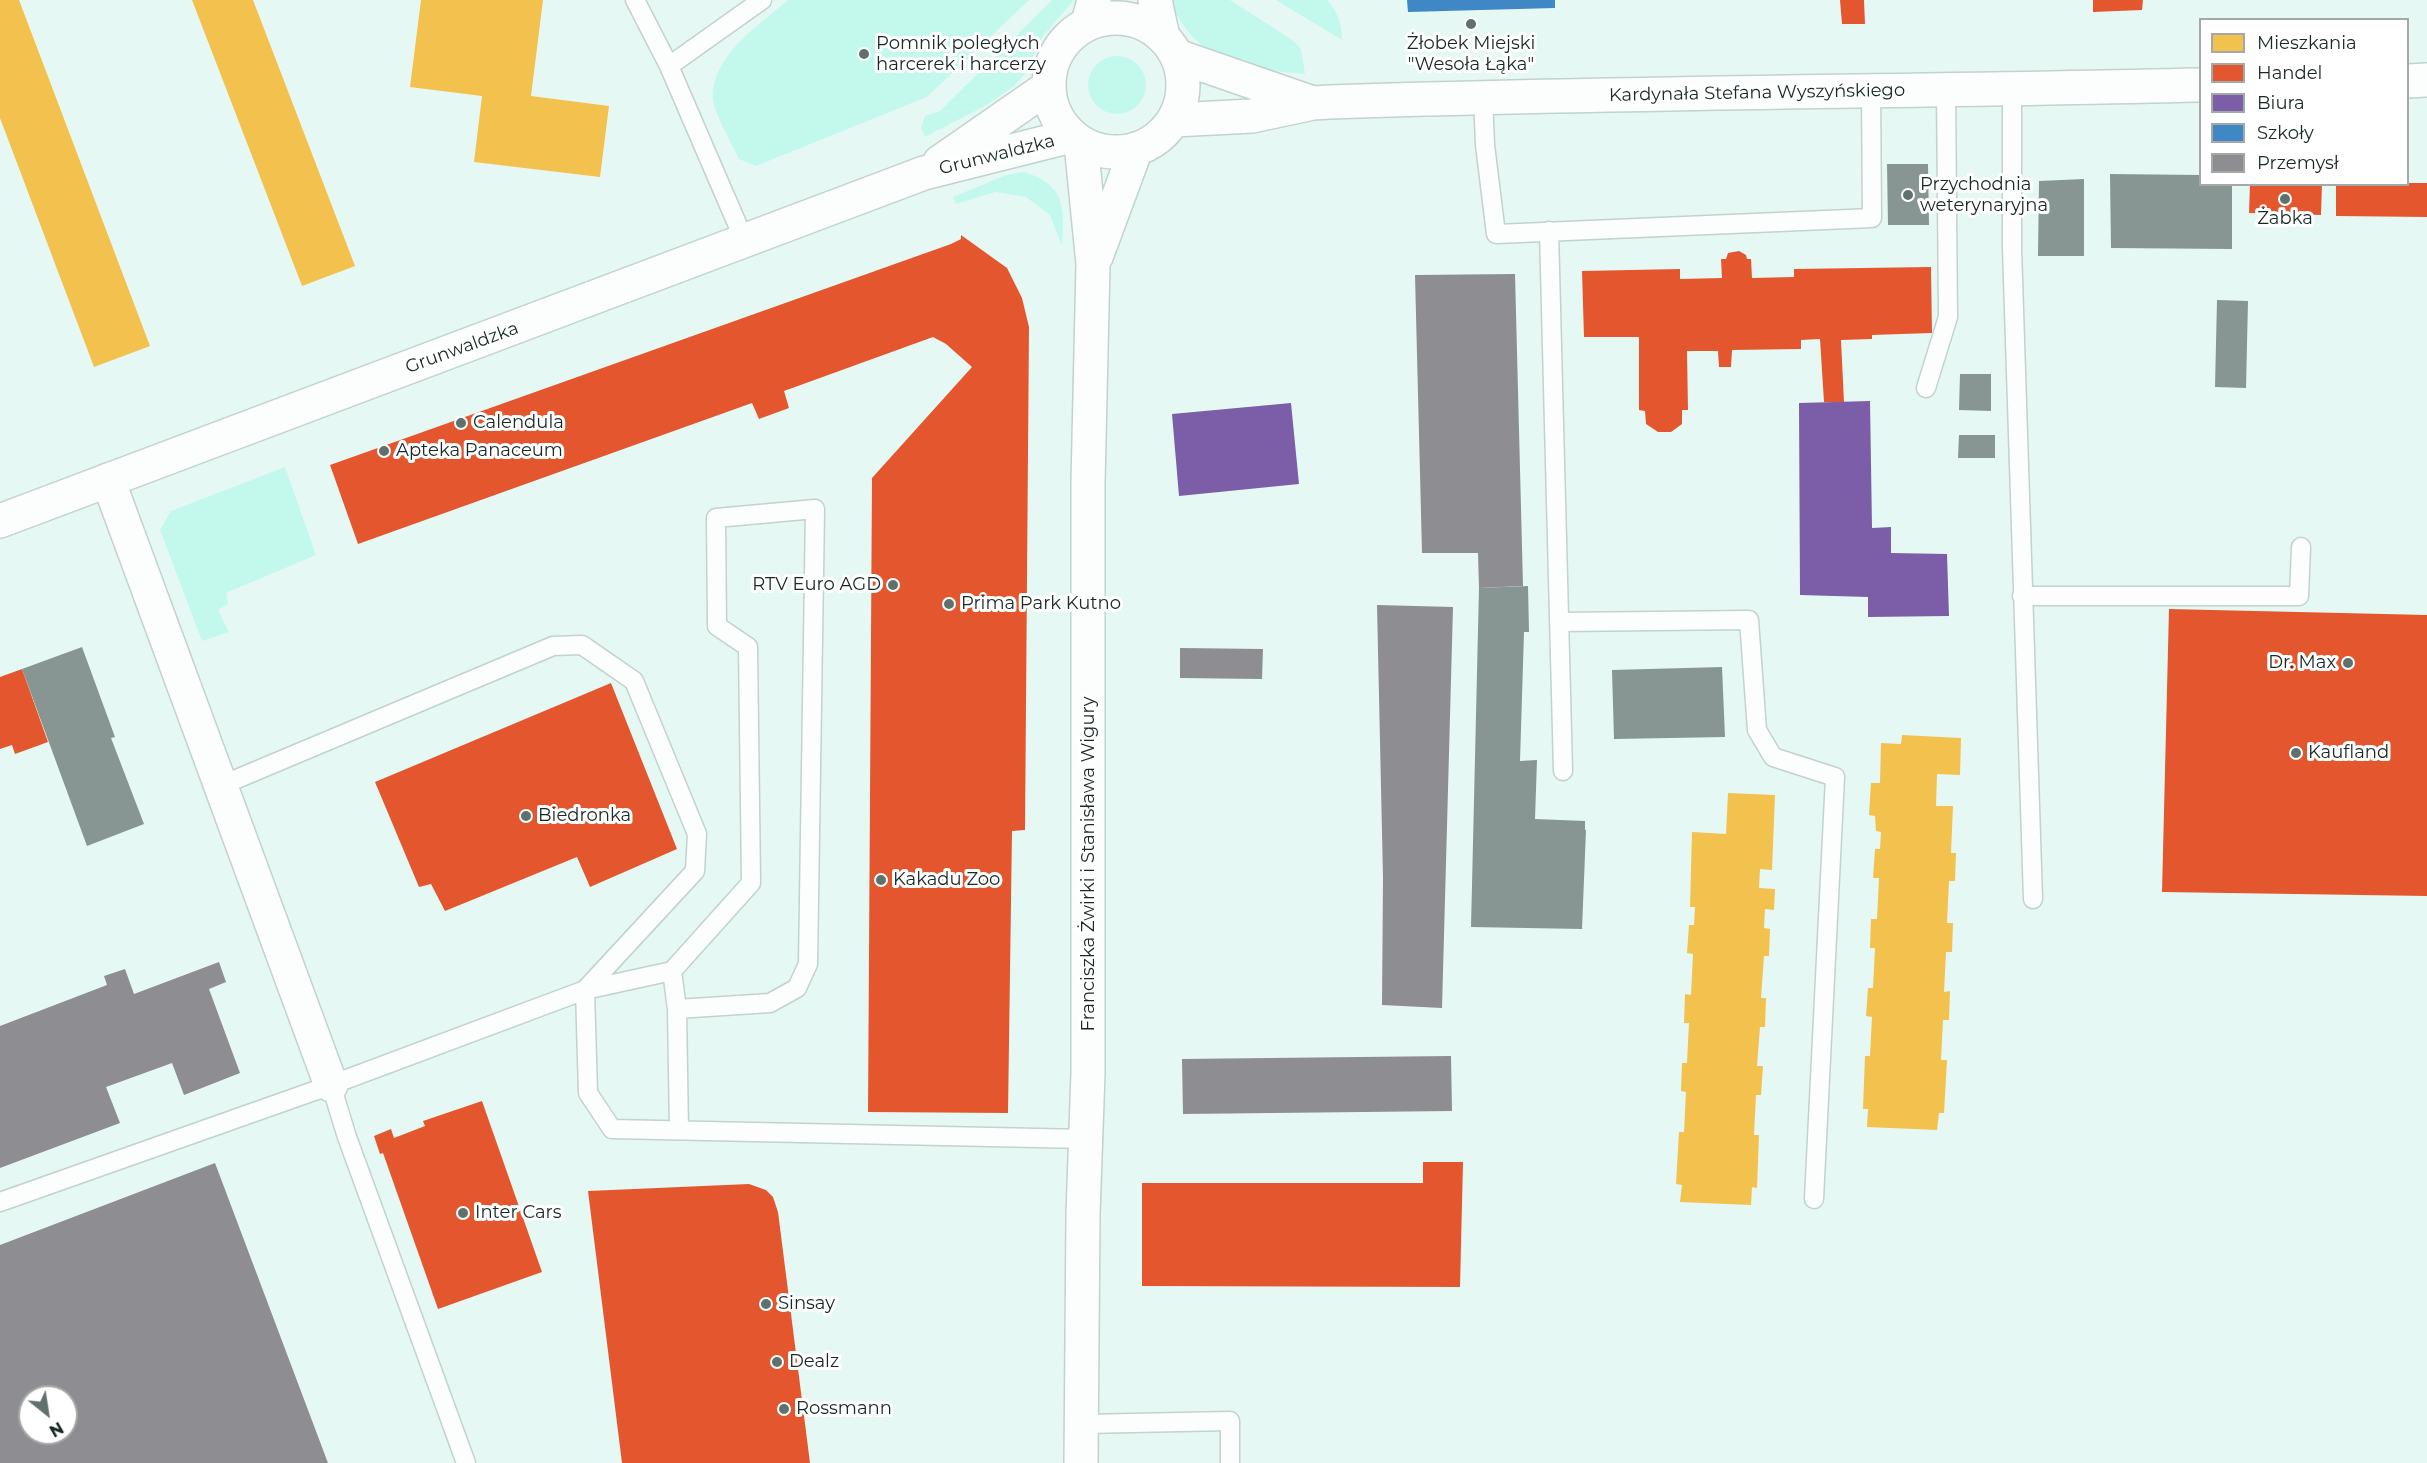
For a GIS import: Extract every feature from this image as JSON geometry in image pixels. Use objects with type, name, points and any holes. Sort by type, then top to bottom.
[{"type":"street","points":[[1155,0],[1183,77],[1182,99],[1174,120],[1157,138],[1136,149],[1117,152],[1099,150],[1076,140],[1062,127],[1052,108],[1048,87],[1052,61],[1066,39],[1091,12],[1103,18],[1127,19],[1150,27],[1170,46]]},
{"type":"street","name":"Kardynała Stefana Wyszyńskiego","points":[[1170,46],[1313,103]]},
{"type":"street","points":[[2409,81],[2427,80]]},
{"type":"street","name":"Kardynała Stefana Wyszyńskiego","points":[[1174,120],[1252,116],[1313,103],[1483,97],[2199,85]]},
{"type":"street","name":"Grunwaldzka","points":[[924,173],[1048,87]]},
{"type":"street","name":"Grunwaldzka","points":[[0,521],[924,173],[1076,140]]},
{"type":"street","name":"Franciszka Żwirki i Stanisława Wigury","points":[[1076,140],[1093,264],[1088,483],[1090,775],[1088,1073],[1083,1214],[1081,1463]]},
{"type":"street","name":"Franciszka Żwirki i Stanisława Wigury","points":[[1093,264],[1136,149]]},
{"type":"street","points":[[108,480],[331,1085]]},
{"type":"lane","points":[[635,0],[669,66],[745,242]]},
{"type":"lane","points":[[669,66],[762,0]]},
{"type":"lane","points":[[2012,88],[2012,248],[2033,899]]},
{"type":"lane","points":[[1926,388],[1948,317],[1946,91]]},
{"type":"lane","points":[[1483,97],[1485,145],[1496,234],[1872,218],[1871,92]]},
{"type":"lane","points":[[1549,231],[1563,771]]},
{"type":"lane","points":[[0,1202],[331,1085],[585,990],[672,971],[751,883],[748,646],[717,626],[716,518],[815,508],[808,964],[797,988],[770,1003],[677,1010]]},
{"type":"lane","points":[[2022,596],[2299,596],[2301,547]]},
{"type":"lane","points":[[1560,622],[1749,620],[1756,730],[1773,757],[1834,777],[1814,1199]]},
{"type":"lane","points":[[220,786],[554,646],[582,645],[633,681],[697,834],[695,871],[585,990],[588,1093],[612,1129],[1085,1139]]},
{"type":"lane","points":[[672,971],[677,1010],[679,1130]]},
{"type":"lane","points":[[331,1085],[347,1137],[466,1463]]},
{"type":"lane","points":[[1083,1424],[1230,1421],[1230,1463]]},
{"type":"green space","points":[[788,0],[1029,0],[927,97],[756,166],[739,159],[714,105],[714,84],[719,70],[738,43]]},
{"type":"green space","points":[[1052,0],[1074,0],[1043,36],[1025,74],[1014,86],[987,105],[925,137],[921,128],[925,116],[940,111]]},
{"type":"green space","points":[[1169,0],[1230,0],[1294,41],[1301,49],[1305,74],[1260,69],[1224,59],[1208,50],[1194,38],[1181,22]]},
{"type":"green space","points":[[1276,0],[1327,0],[1339,18],[1342,40]]},
{"type":"green space","points":[[1117,56],[1128,58],[1141,69],[1146,85],[1144,96],[1133,109],[1117,114],[1106,112],[1093,101],[1088,85],[1090,74],[1101,61]]},
{"type":"green space","points":[[1023,172],[1037,177],[1055,190],[1062,209],[1062,246],[1050,215],[1026,197],[995,192],[956,204],[953,197],[1006,175]]},
{"type":"green space","points":[[285,467],[316,555],[226,593],[228,604],[218,610],[229,632],[202,641],[160,530],[171,511]]},
{"type":"building: Mieszkania","points":[[0,0],[19,0],[150,346],[94,367],[0,118]]},
{"type":"building: Mieszkania","points":[[192,0],[253,0],[355,266],[302,286]]},
{"type":"building: Mieszkania","points":[[421,0],[543,0],[531,96],[609,106],[600,177],[474,162],[482,96],[410,87]]},
{"type":"building: Mieszkania","points":[[1902,735],[1961,738],[1960,775],[1937,774],[1936,806],[1953,806],[1951,853],[1956,853],[1955,881],[1949,881],[1947,923],[1953,923],[1952,952],[1946,952],[1944,992],[1950,991],[1949,1020],[1943,1020],[1941,1060],[1947,1060],[1944,1113],[1939,1113],[1937,1130],[1867,1127],[1868,1109],[1863,1109],[1865,1056],[1870,1056],[1872,1017],[1866,1016],[1868,988],[1873,988],[1875,948],[1870,948],[1871,919],[1877,919],[1879,878],[1873,878],[1875,849],[1880,849],[1881,832],[1876,831],[1875,816],[1869,815],[1871,783],[1880,783],[1881,743],[1901,744]]},
{"type":"building: Mieszkania","points":[[1728,793],[1775,795],[1772,870],[1760,869],[1759,888],[1775,889],[1774,910],[1765,909],[1764,928],[1770,929],[1769,956],[1764,956],[1761,998],[1766,998],[1765,1027],[1760,1027],[1757,1066],[1763,1066],[1761,1095],[1756,1095],[1754,1135],[1759,1135],[1757,1188],[1752,1187],[1751,1205],[1680,1202],[1682,1185],[1676,1184],[1679,1132],[1684,1132],[1686,1092],[1681,1091],[1682,1063],[1687,1063],[1689,1023],[1684,1023],[1685,994],[1691,995],[1693,954],[1687,953],[1689,925],[1694,925],[1695,907],[1690,907],[1692,832],[1726,834]]},
{"type":"building: Handel","points":[[1840,0],[1864,0],[1865,24],[1842,24]]},
{"type":"building: Handel","points":[[2093,0],[2143,0],[2142,10],[2093,12]]},
{"type":"building: Handel","points":[[2409,183],[2427,183],[2427,217],[2336,216],[2336,186],[2409,186]]},
{"type":"building: Handel","name":"Żabka","points":[[2250,186],[2322,186],[2321,215],[2249,213]]},
{"type":"building: Handel","name":"Prima Park Kutno","points":[[961,235],[1007,268],[1022,298],[1029,327],[1025,830],[1012,831],[1008,1113],[868,1112],[872,478],[972,367],[946,344],[933,337],[784,391],[789,408],[759,419],[752,403],[358,544],[330,465],[951,244],[961,239]]},
{"type":"building: Handel","points":[[1739,251],[1746,255],[1747,259],[1751,259],[1752,278],[1794,277],[1794,269],[1931,267],[1932,333],[1872,335],[1872,339],[1841,340],[1844,402],[1824,402],[1820,339],[1801,340],[1801,349],[1732,350],[1731,367],[1719,367],[1718,351],[1687,351],[1688,410],[1682,410],[1682,424],[1671,432],[1658,432],[1646,424],[1645,411],[1639,410],[1639,337],[1584,337],[1582,271],[1680,269],[1680,279],[1722,278],[1721,259],[1726,259],[1728,253]]},
{"type":"building: Handel","name":"Kaufland","points":[[2169,609],[2427,615],[2427,896],[2162,892]]},
{"type":"building: Handel","points":[[22,669],[48,742],[15,754],[12,745],[0,749],[0,677]]},
{"type":"building: Handel","name":"Biedronka","points":[[611,683],[677,849],[590,887],[577,857],[445,911],[431,884],[419,887],[375,782]]},
{"type":"building: Handel","name":"Inter Cars","points":[[482,1101],[542,1272],[438,1309],[383,1153],[380,1154],[374,1136],[391,1129],[394,1138],[425,1126],[423,1121]]},
{"type":"building: Handel","points":[[1423,1162],[1463,1162],[1460,1287],[1142,1286],[1142,1183],[1423,1183]]},
{"type":"building: Handel","points":[[749,1184],[766,1190],[773,1197],[778,1212],[810,1463],[622,1463],[588,1191]]},
{"type":"building: Biura","points":[[1870,401],[1872,528],[1891,527],[1891,553],[1947,554],[1949,616],[1868,617],[1868,597],[1800,595],[1799,403]]},
{"type":"building: Biura","points":[[1291,403],[1299,484],[1179,496],[1172,414]]},
{"type":"building: Szkoły","points":[[1407,0],[1555,0],[1555,8],[1408,12]]},
{"type":"building: Przemysł","points":[[1515,274],[1523,586],[1479,588],[1478,553],[1422,553],[1415,275]]},
{"type":"building: Przemysł","points":[[1377,605],[1453,607],[1442,1008],[1382,1005],[1383,878]]},
{"type":"building: Przemysł","points":[[1180,648],[1263,649],[1262,679],[1180,678]]},
{"type":"building: Przemysł","points":[[219,962],[226,982],[209,989],[240,1073],[184,1095],[172,1063],[106,1087],[120,1123],[0,1168],[0,1026],[107,985],[104,976],[125,969],[134,994]]},
{"type":"building: Przemysł","points":[[1451,1056],[1452,1111],[1183,1114],[1182,1059]]},
{"type":"building: Przemysł","points":[[215,1163],[328,1463],[0,1463],[0,1245]]},
{"type":"building: Inne","name":"Przychodnia weterynaryjna","points":[[1887,164],[1928,164],[1929,225],[1888,225]]},
{"type":"building: Inne","points":[[2110,174],[2199,175],[2199,186],[2232,186],[2232,249],[2111,248]]},
{"type":"building: Inne","points":[[2084,179],[2084,256],[2038,256],[2039,181]]},
{"type":"building: Inne","points":[[2217,300],[2248,301],[2246,388],[2215,387]]},
{"type":"building: Inne","points":[[1960,374],[1991,374],[1991,411],[1959,410]]},
{"type":"building: Inne","points":[[1959,435],[1995,435],[1995,458],[1958,458]]},
{"type":"building: Inne","points":[[1528,586],[1529,632],[1524,632],[1520,761],[1537,760],[1535,819],[1585,821],[1582,929],[1471,927],[1479,588]]},
{"type":"building: Inne","points":[[82,647],[115,737],[111,738],[144,824],[87,846],[22,669]]},
{"type":"building: Inne","points":[[1722,667],[1725,737],[1614,739],[1612,670]]},
{"type":"place","name":"Żłobek Miejski \"Wesoła Łąka\"","points":[[1471,24]]},
{"type":"place","name":"Pomnik poległych harcerek i harcerzy","points":[[864,54]]},
{"type":"place","name":"Przychodnia weterynaryjna","points":[[1908,195]]},
{"type":"place","name":"Żabka","points":[[2285,199]]},
{"type":"place","name":"Calendula","points":[[461,423]]},
{"type":"place","name":"Apteka Panaceum","points":[[384,451]]},
{"type":"place","name":"RTV Euro AGD","points":[[893,585]]},
{"type":"place","name":"Prima Park Kutno","points":[[949,604]]},
{"type":"place","name":"Dr. Max","points":[[2348,663]]},
{"type":"place","name":"Kaufland","points":[[2296,753]]},
{"type":"place","name":"Biedronka","points":[[526,816]]},
{"type":"place","name":"Kakadu Zoo","points":[[881,880]]},
{"type":"place","name":"Inter Cars","points":[[463,1213]]},
{"type":"place","name":"Sinsay","points":[[766,1304]]},
{"type":"place","name":"Dealz","points":[[777,1362]]},
{"type":"place","name":"Rossmann","points":[[784,1409]]}]
